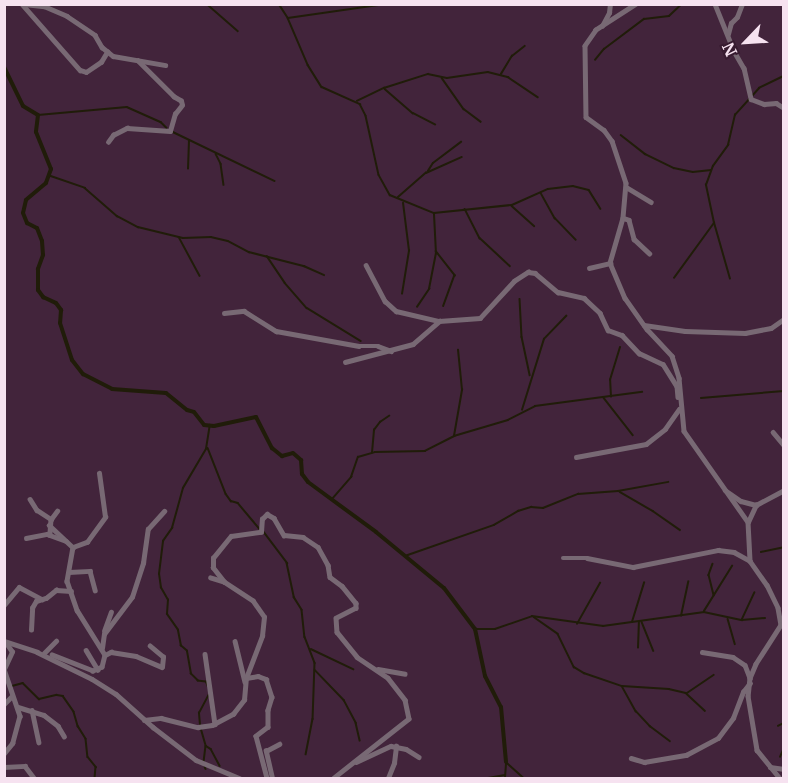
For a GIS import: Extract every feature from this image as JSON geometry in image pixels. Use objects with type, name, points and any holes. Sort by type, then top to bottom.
[{"type":"street","points":[[23,4],[44,6],[67,16],[95,35],[107,52],[119,58],[165,65]]},
{"type":"street","points":[[23,4],[80,70],[86,72],[101,62],[107,52]]},
{"type":"street","points":[[601,27],[609,13],[610,4]]},
{"type":"street","points":[[576,457],[646,444],[665,429],[680,410],[681,389],[676,364],[668,350],[645,325],[620,290],[610,263],[623,218],[627,187],[624,170],[612,141],[604,130],[589,122],[585,113],[585,46],[596,30],[636,4]]},
{"type":"street","points":[[715,4],[734,51],[744,68],[751,99],[764,104],[776,103],[783,108]]},
{"type":"street","points":[[728,34],[731,23],[737,17],[742,4]]},
{"type":"street","points":[[108,142],[113,135],[127,128],[170,131],[175,114],[182,105],[181,101],[138,60]]},
{"type":"street","points":[[627,187],[651,202]]},
{"type":"street","points":[[623,218],[629,220],[634,239],[649,253]]},
{"type":"street","points":[[588,268],[610,263]]},
{"type":"street","points":[[366,265],[385,301],[396,312],[439,321],[480,318],[491,309],[514,281],[528,273],[535,273],[558,292],[584,298],[600,313],[608,330],[622,335],[639,353],[663,364],[677,386],[686,436],[748,522]]},
{"type":"street","points":[[224,313],[244,311],[266,328],[276,331],[359,346],[378,346],[391,351]]},
{"type":"street","points":[[645,325],[685,331],[744,333],[771,328],[783,319]]},
{"type":"street","points":[[345,362],[391,351],[418,341],[439,321]]},
{"type":"street","points":[[773,432],[783,445]]},
{"type":"street","points":[[73,547],[87,542],[105,517],[99,473]]},
{"type":"street","points":[[723,488],[741,501],[756,505]]},
{"type":"street","points":[[750,561],[748,522],[756,505],[783,490]]},
{"type":"street","points":[[30,499],[38,512],[51,519]]},
{"type":"street","points":[[50,535],[49,525],[57,511]]},
{"type":"street","points":[[104,634],[132,597],[143,563],[148,529],[164,511]]},
{"type":"street","points":[[224,582],[213,568],[212,560],[231,536],[261,532],[262,519],[267,514],[273,518],[284,535],[303,537],[321,549],[330,577],[342,585],[356,603],[356,608],[336,618],[337,632],[353,653],[386,675],[405,700],[409,718],[333,778]]},
{"type":"street","points":[[49,525],[73,547],[67,581],[77,610],[105,655]]},
{"type":"street","points":[[26,538],[50,535],[69,541]]},
{"type":"street","points":[[563,558],[587,558],[633,567],[718,550],[734,552],[750,561],[771,592],[782,624],[743,692],[733,718],[721,735],[712,742],[686,754],[644,762],[631,758]]},
{"type":"street","points":[[69,572],[90,571],[95,590]]},
{"type":"street","points":[[144,720],[161,718],[198,727],[215,724],[237,711],[244,700],[246,680],[262,636],[264,617],[256,603],[224,582],[211,578]]},
{"type":"street","points":[[4,604],[21,587],[42,599]]},
{"type":"street","points":[[31,630],[32,608],[56,590],[72,591]]},
{"type":"street","points":[[102,648],[108,615],[111,612]]},
{"type":"street","points":[[5,641],[89,670],[100,668]]},
{"type":"street","points":[[4,754],[13,743],[20,716],[4,669],[12,652],[5,641]]},
{"type":"street","points":[[42,653],[56,641]]},
{"type":"street","points":[[234,641],[246,680]]},
{"type":"street","points":[[100,668],[105,655],[111,652],[162,667],[163,657],[150,646]]},
{"type":"street","points":[[86,650],[100,668]]},
{"type":"street","points":[[702,652],[733,657],[745,665],[750,680],[748,696],[754,741],[757,750],[780,778]]},
{"type":"street","points":[[42,653],[116,694],[144,720],[196,760],[239,778]]},
{"type":"street","points":[[205,654],[215,724]]},
{"type":"street","points":[[378,669],[405,674]]},
{"type":"street","points":[[246,680],[258,676],[268,682],[272,699],[267,729],[256,736],[267,778]]},
{"type":"street","points":[[4,704],[12,696]]},
{"type":"street","points":[[18,707],[32,710],[58,726],[64,736]]},
{"type":"street","points":[[32,710],[39,742]]},
{"type":"street","points":[[262,752],[264,748],[279,744]]},
{"type":"street","points":[[271,747],[266,754],[272,778]]},
{"type":"street","points":[[353,763],[387,747],[396,747],[419,757]]},
{"type":"street","points":[[387,778],[394,763],[396,747]]},
{"type":"street","points":[[4,767],[25,766],[34,778]]},
{"type":"street","points":[[770,767],[783,770]]},
{"type":"waterway","points":[[207,4],[238,31]]},
{"type":"waterway","points":[[279,4],[288,18],[308,65],[322,87],[360,104],[366,116],[379,175],[390,195],[434,213],[512,205],[548,189],[573,186],[589,190],[601,209]]},
{"type":"waterway","points":[[288,18],[385,4]]},
{"type":"waterway","points":[[595,60],[604,49],[644,19],[669,16],[682,4]]},
{"type":"waterway","points":[[501,74],[512,56],[525,46]]},
{"type":"waterway","points":[[4,67],[23,106],[38,115],[36,132],[51,169],[46,183],[26,200],[23,213],[27,223],[37,228],[42,241],[43,255],[38,269],[38,290],[43,297],[56,303],[61,310],[60,323],[72,360],[83,374],[112,389],[166,393],[187,410],[194,412],[204,425],[214,426],[256,417],[272,448],[282,456],[293,453],[301,460],[302,474],[308,482],[376,532],[444,588],[475,629],[485,676],[501,707],[506,762]]},
{"type":"waterway","points":[[357,101],[384,88],[428,74],[447,78],[488,72],[508,77],[538,97]]},
{"type":"waterway","points":[[730,279],[706,185],[713,166],[728,145],[735,115],[759,88],[784,76]]},
{"type":"waterway","points":[[442,78],[464,109],[481,122]]},
{"type":"waterway","points":[[385,89],[413,113],[435,124]]},
{"type":"waterway","points":[[38,115],[127,107],[161,122],[167,128]]},
{"type":"waterway","points":[[171,131],[275,181]]},
{"type":"waterway","points":[[621,135],[645,154],[674,168],[693,172],[711,170]]},
{"type":"waterway","points":[[188,169],[189,141]]},
{"type":"waterway","points":[[428,171],[433,163],[461,142]]},
{"type":"waterway","points":[[216,154],[221,164],[224,185]]},
{"type":"waterway","points":[[398,197],[426,173],[462,157]]},
{"type":"waterway","points":[[51,176],[85,188],[117,216],[138,227],[183,238],[211,237],[228,241],[249,252],[304,266],[324,275]]},
{"type":"waterway","points":[[541,193],[555,218],[576,240]]},
{"type":"waterway","points":[[402,294],[409,251],[403,203]]},
{"type":"waterway","points":[[512,206],[534,226]]},
{"type":"waterway","points":[[465,209],[480,238],[510,266]]},
{"type":"waterway","points":[[417,307],[429,289],[436,254],[434,214]]},
{"type":"waterway","points":[[674,278],[714,223]]},
{"type":"waterway","points":[[179,237],[200,276]]},
{"type":"waterway","points":[[436,251],[455,275],[444,306]]},
{"type":"waterway","points":[[267,256],[285,283],[307,308],[361,341]]},
{"type":"waterway","points":[[520,299],[522,337],[530,375]]},
{"type":"waterway","points":[[522,410],[544,339],[566,316]]},
{"type":"waterway","points":[[611,397],[610,380],[620,348]]},
{"type":"waterway","points":[[454,436],[462,390],[458,350]]},
{"type":"waterway","points":[[701,398],[784,391]]},
{"type":"waterway","points":[[333,498],[351,477],[358,457],[375,452],[425,451],[454,436],[508,420],[535,406],[642,392]]},
{"type":"waterway","points":[[604,398],[633,435]]},
{"type":"waterway","points":[[372,453],[374,430],[389,416]]},
{"type":"waterway","points":[[208,687],[206,682],[198,681],[191,674],[187,651],[181,646],[178,630],[167,614],[168,600],[161,588],[159,574],[163,541],[172,528],[183,488],[206,449],[210,425]]},
{"type":"waterway","points":[[208,448],[226,494],[231,501],[238,503],[260,529]]},
{"type":"waterway","points":[[405,556],[494,525],[518,511],[531,507],[543,508],[578,494],[618,491],[668,482]]},
{"type":"waterway","points":[[620,492],[680,530]]},
{"type":"waterway","points":[[264,532],[287,563],[294,597],[302,610],[305,637],[315,663],[313,719],[306,754]]},
{"type":"waterway","points":[[761,552],[784,547]]},
{"type":"waterway","points":[[713,564],[709,575],[714,595]]},
{"type":"waterway","points":[[704,611],[732,566]]},
{"type":"waterway","points":[[681,616],[688,582]]},
{"type":"waterway","points":[[577,624],[600,583]]},
{"type":"waterway","points":[[632,622],[644,583]]},
{"type":"waterway","points":[[742,619],[754,593]]},
{"type":"waterway","points":[[475,629],[495,629],[532,616],[603,626],[704,612],[742,620],[765,618]]},
{"type":"waterway","points":[[534,617],[558,634],[574,667],[584,673],[622,686],[669,689],[686,693],[705,711]]},
{"type":"waterway","points":[[728,619],[735,644]]},
{"type":"waterway","points":[[642,622],[654,651]]},
{"type":"waterway","points":[[638,648],[639,623]]},
{"type":"waterway","points":[[311,649],[353,669]]},
{"type":"waterway","points":[[315,670],[344,700],[356,723],[360,741]]},
{"type":"waterway","points":[[687,693],[714,675]]},
{"type":"waterway","points":[[12,686],[23,683],[39,699],[63,696],[74,712],[78,726],[86,739],[88,757],[96,767],[95,778]]},
{"type":"waterway","points":[[622,686],[636,711],[650,726],[670,741]]},
{"type":"waterway","points":[[200,725],[199,713],[209,694]]},
{"type":"waterway","points":[[778,726],[784,723]]},
{"type":"waterway","points":[[201,728],[206,746],[204,762]]},
{"type":"waterway","points":[[206,746],[211,749],[220,766]]},
{"type":"waterway","points":[[780,757],[784,748]]},
{"type":"waterway","points":[[506,762],[524,778]]},
{"type":"waterway","points":[[505,778],[506,763]]},
{"type":"waterway","points":[[488,778],[505,775]]}]
